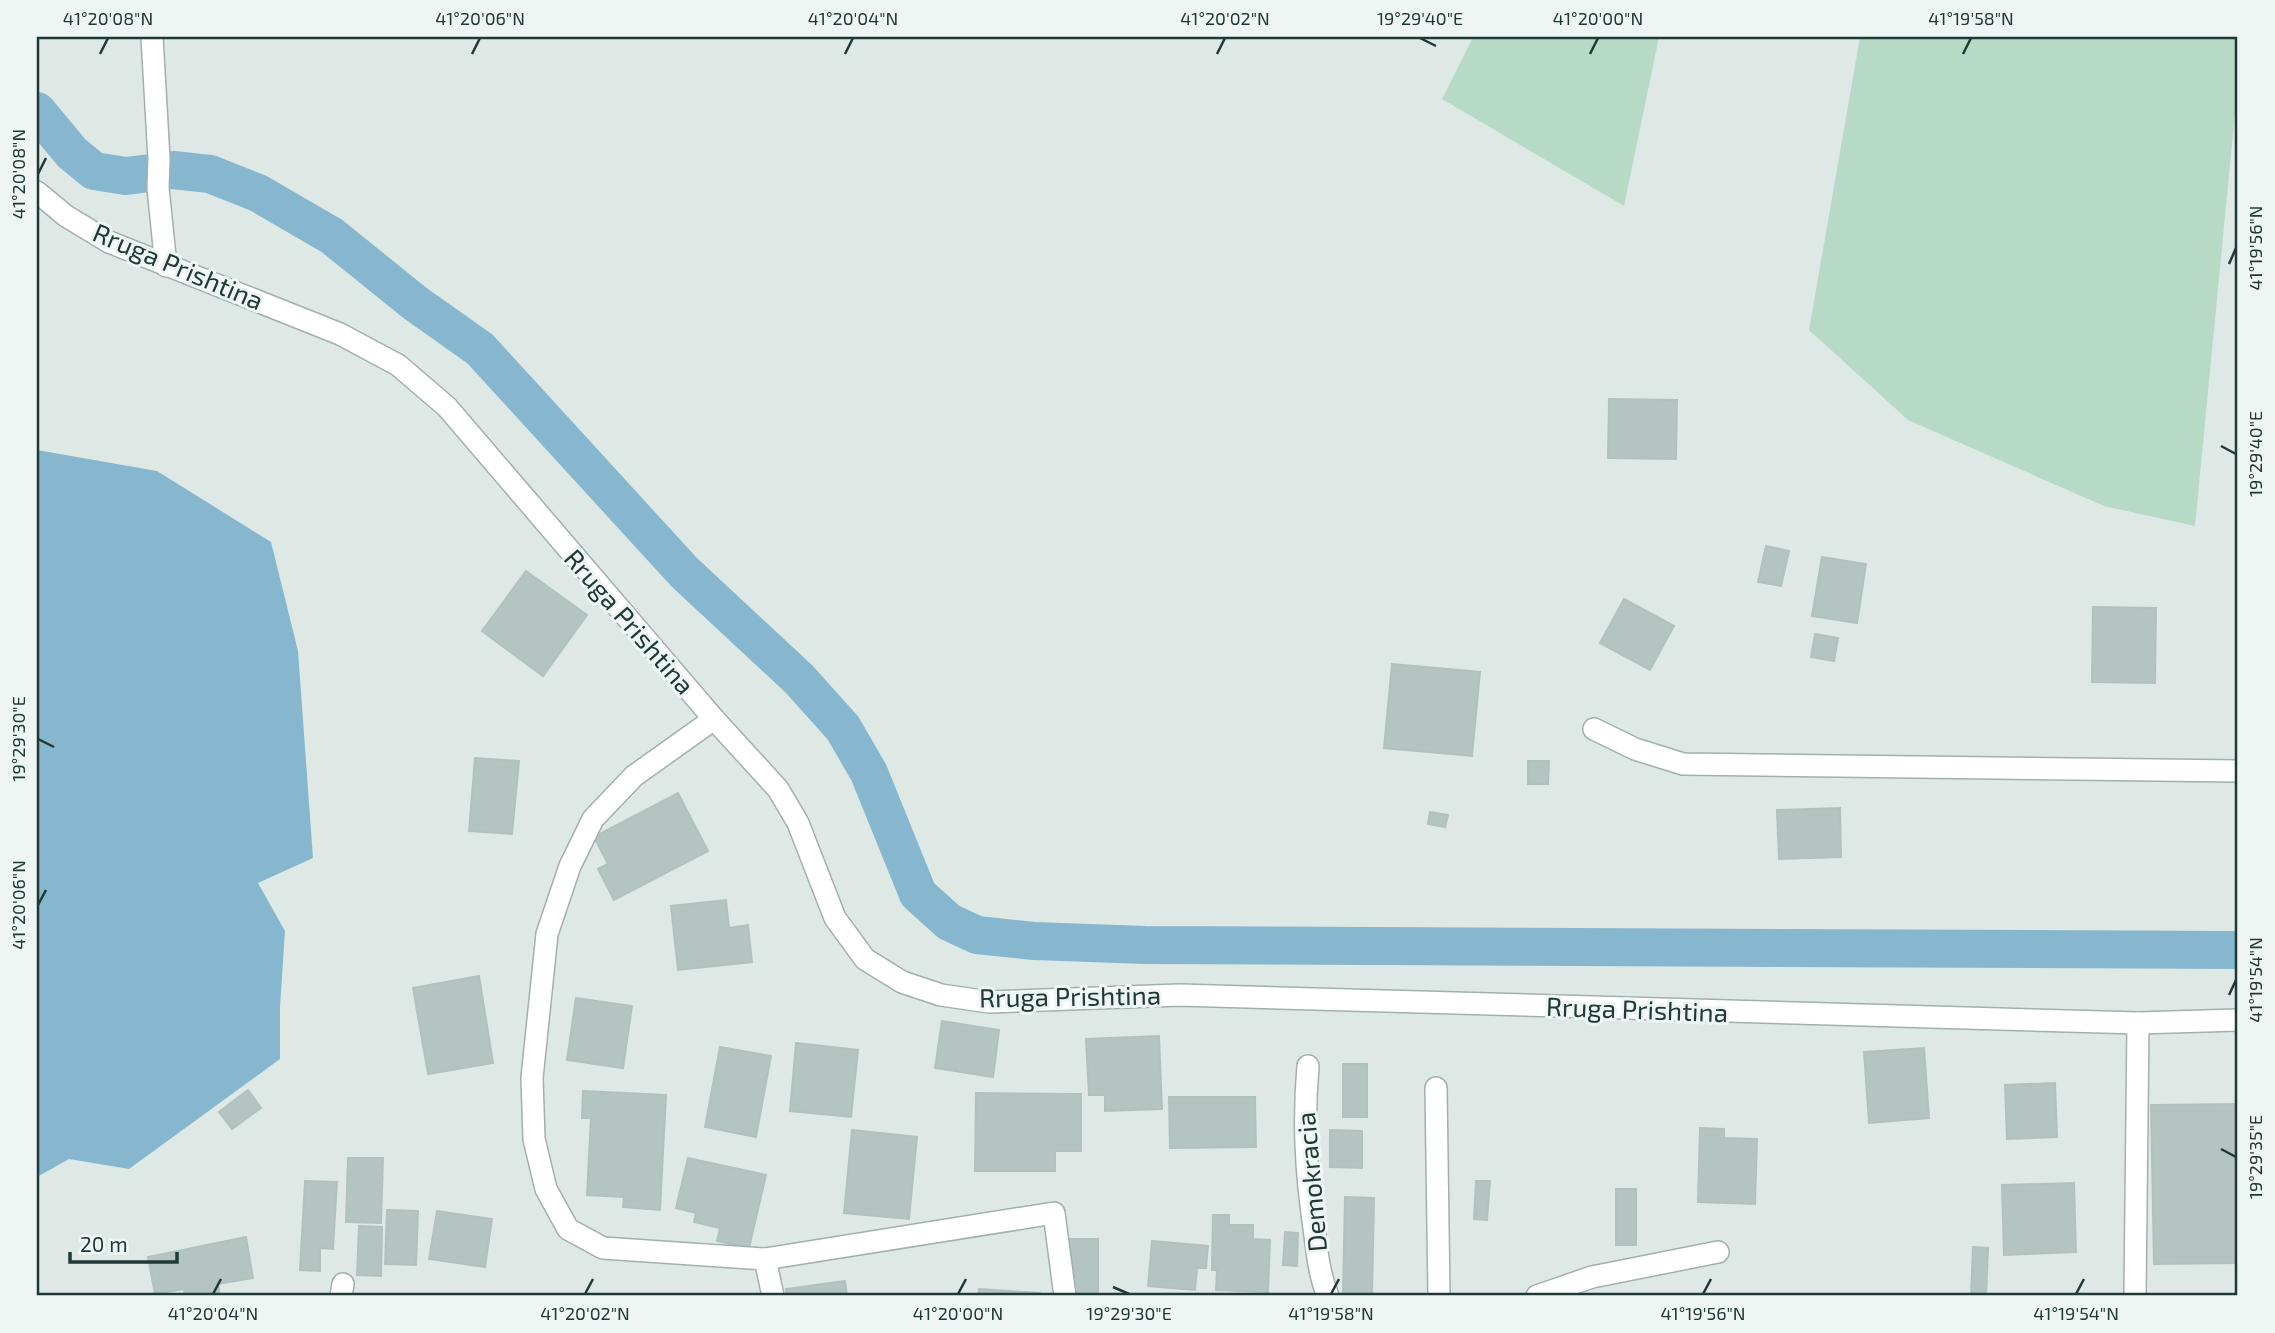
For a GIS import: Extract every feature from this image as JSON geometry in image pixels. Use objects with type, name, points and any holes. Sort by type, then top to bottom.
[{"type":"street","points":[[152,37],[159,159],[158,188],[166,266]]},
{"type":"street","name":"Rruga Prishtina","points":[[37,192],[66,216],[109,242],[340,334],[398,365],[447,407],[714,719],[778,789],[798,823],[835,918],[865,959],[902,982],[941,995],[989,1002],[1181,995],[2138,1023],[2238,1020]]},
{"type":"street","points":[[714,719],[634,776],[593,819],[570,866],[547,934],[532,1078],[534,1139],[546,1189],[568,1229],[603,1248],[765,1259],[1054,1213],[1065,1296]]},
{"type":"street","points":[[1594,729],[1635,749],[1683,764],[2238,771]]},
{"type":"street","points":[[2135,1296],[2138,1023]]},
{"type":"street","name":"Demokracia","points":[[1308,1066],[1305,1100],[1306,1167],[1318,1259],[1328,1296]]},
{"type":"street","points":[[1436,1088],[1439,1296]]},
{"type":"street","points":[[1536,1296],[1592,1277],[1718,1252]]},
{"type":"street","points":[[765,1259],[773,1296]]},
{"type":"green space","points":[[1473,37],[1659,37],[1624,206],[1442,99]]},
{"type":"green space","points":[[1860,37],[2238,37],[2238,82],[2195,526],[2104,506],[1908,420],[1809,330]]},
{"type":"water","points":[[37,450],[157,471],[271,542],[298,651],[313,858],[258,883],[285,931],[280,1059],[129,1169],[69,1159],[37,1177]]},
{"type":"building","points":[[1609,399],[1677,400],[1676,459],[1608,458]]},
{"type":"building","points":[[1766,546],[1789,551],[1781,586],[1758,582]]},
{"type":"building","points":[[1822,557],[1866,564],[1857,623],[1812,616]]},
{"type":"building","points":[[526,571],[587,615],[543,676],[482,631]]},
{"type":"building","points":[[1624,599],[1674,626],[1650,670],[1600,643]]},
{"type":"building","points":[[2093,607],[2156,608],[2155,683],[2092,682]]},
{"type":"building","points":[[1815,634],[1838,638],[1834,661],[1811,657]]},
{"type":"building","points":[[1392,664],[1480,672],[1472,756],[1384,748]]},
{"type":"building","points":[[475,758],[519,761],[512,834],[469,831]]},
{"type":"building","points":[[1528,761],[1549,761],[1548,784],[1528,784]]},
{"type":"building","points":[[678,793],[708,851],[614,900],[598,869],[608,864],[594,837]]},
{"type":"building","points":[[1840,808],[1841,857],[1779,859],[1777,810]]},
{"type":"building","points":[[1430,812],[1448,815],[1445,827],[1428,824]]},
{"type":"building","points":[[726,900],[729,928],[748,925],[752,962],[678,970],[671,906]]},
{"type":"building","points":[[479,976],[493,1063],[428,1074],[413,988]]},
{"type":"building","points":[[576,998],[632,1006],[623,1068],[567,1060]]},
{"type":"building","points":[[942,1021],[999,1030],[993,1077],[935,1068]]},
{"type":"building","points":[[1159,1036],[1162,1109],[1105,1111],[1105,1095],[1089,1095],[1086,1039]]},
{"type":"building","points":[[796,1043],[858,1050],[851,1117],[790,1111]]},
{"type":"building","points":[[720,1047],[771,1056],[756,1137],[705,1127]]},
{"type":"building","points":[[1924,1048],[1929,1118],[1869,1123],[1864,1052]]},
{"type":"building","points":[[1343,1064],[1367,1064],[1367,1117],[1343,1117]]},
{"type":"building","points":[[2055,1083],[2057,1137],[2007,1139],[2005,1085]]},
{"type":"building","points":[[248,1090],[261,1108],[232,1129],[219,1112]]},
{"type":"building","points":[[583,1091],[666,1095],[660,1210],[623,1207],[624,1197],[587,1195],[591,1118],[582,1118]]},
{"type":"building","points":[[976,1093],[1081,1094],[1081,1151],[1055,1151],[1055,1171],[975,1171]]},
{"type":"building","points":[[1169,1097],[1255,1097],[1256,1147],[1170,1148]]},
{"type":"building","points":[[2238,1104],[2238,1263],[2154,1264],[2151,1105]]},
{"type":"building","points":[[1700,1128],[1724,1129],[1724,1138],[1757,1139],[1755,1204],[1698,1202]]},
{"type":"building","points":[[852,1130],[917,1137],[909,1219],[844,1213]]},
{"type":"building","points":[[1330,1130],[1362,1131],[1362,1168],[1330,1167]]},
{"type":"building","points":[[348,1158],[383,1158],[381,1223],[346,1222]]},
{"type":"building","points":[[688,1158],[766,1175],[749,1248],[717,1241],[720,1228],[694,1222],[696,1213],[676,1208]]},
{"type":"building","points":[[305,1181],[337,1182],[333,1249],[320,1248],[320,1271],[300,1270]]},
{"type":"building","points":[[1476,1181],[1490,1181],[1487,1220],[1474,1219]]},
{"type":"building","points":[[2074,1183],[2076,1252],[2004,1255],[2002,1185]]},
{"type":"building","points":[[1616,1189],[1636,1189],[1636,1245],[1616,1245]]},
{"type":"building","points":[[1345,1197],[1374,1198],[1372,1294],[1343,1293]]},
{"type":"building","points":[[387,1210],[418,1211],[416,1265],[385,1264]]},
{"type":"building","points":[[437,1211],[492,1219],[485,1267],[429,1259]]},
{"type":"building","points":[[1213,1215],[1229,1215],[1229,1225],[1253,1225],[1253,1239],[1270,1240],[1268,1292],[1216,1290],[1217,1270],[1212,1270]]},
{"type":"building","points":[[359,1226],[382,1227],[381,1276],[357,1275]]},
{"type":"building","points":[[1285,1232],[1298,1233],[1297,1266],[1283,1265]]},
{"type":"building","points":[[246,1237],[253,1278],[218,1284],[220,1296],[185,1296],[184,1289],[155,1294],[148,1257]]},
{"type":"building","points":[[1069,1239],[1098,1239],[1098,1296],[1068,1296]]},
{"type":"building","points":[[1152,1241],[1208,1246],[1206,1268],[1197,1268],[1195,1290],[1148,1286]]},
{"type":"building","points":[[1973,1247],[1988,1248],[1986,1296],[1971,1296]]},
{"type":"building","points":[[845,1281],[847,1296],[787,1296],[786,1289]]},
{"type":"building","points":[[979,1289],[1040,1293],[1040,1296],[978,1296]]},
{"type":"waterway","points":[[37,111],[72,153],[94,171],[126,176],[173,170],[210,174],[258,193],[332,236],[415,303],[480,349],[684,572],[799,679],[843,728],[869,773],[918,894],[949,922],[977,935],[1034,941],[1145,945],[2238,950]]}]
